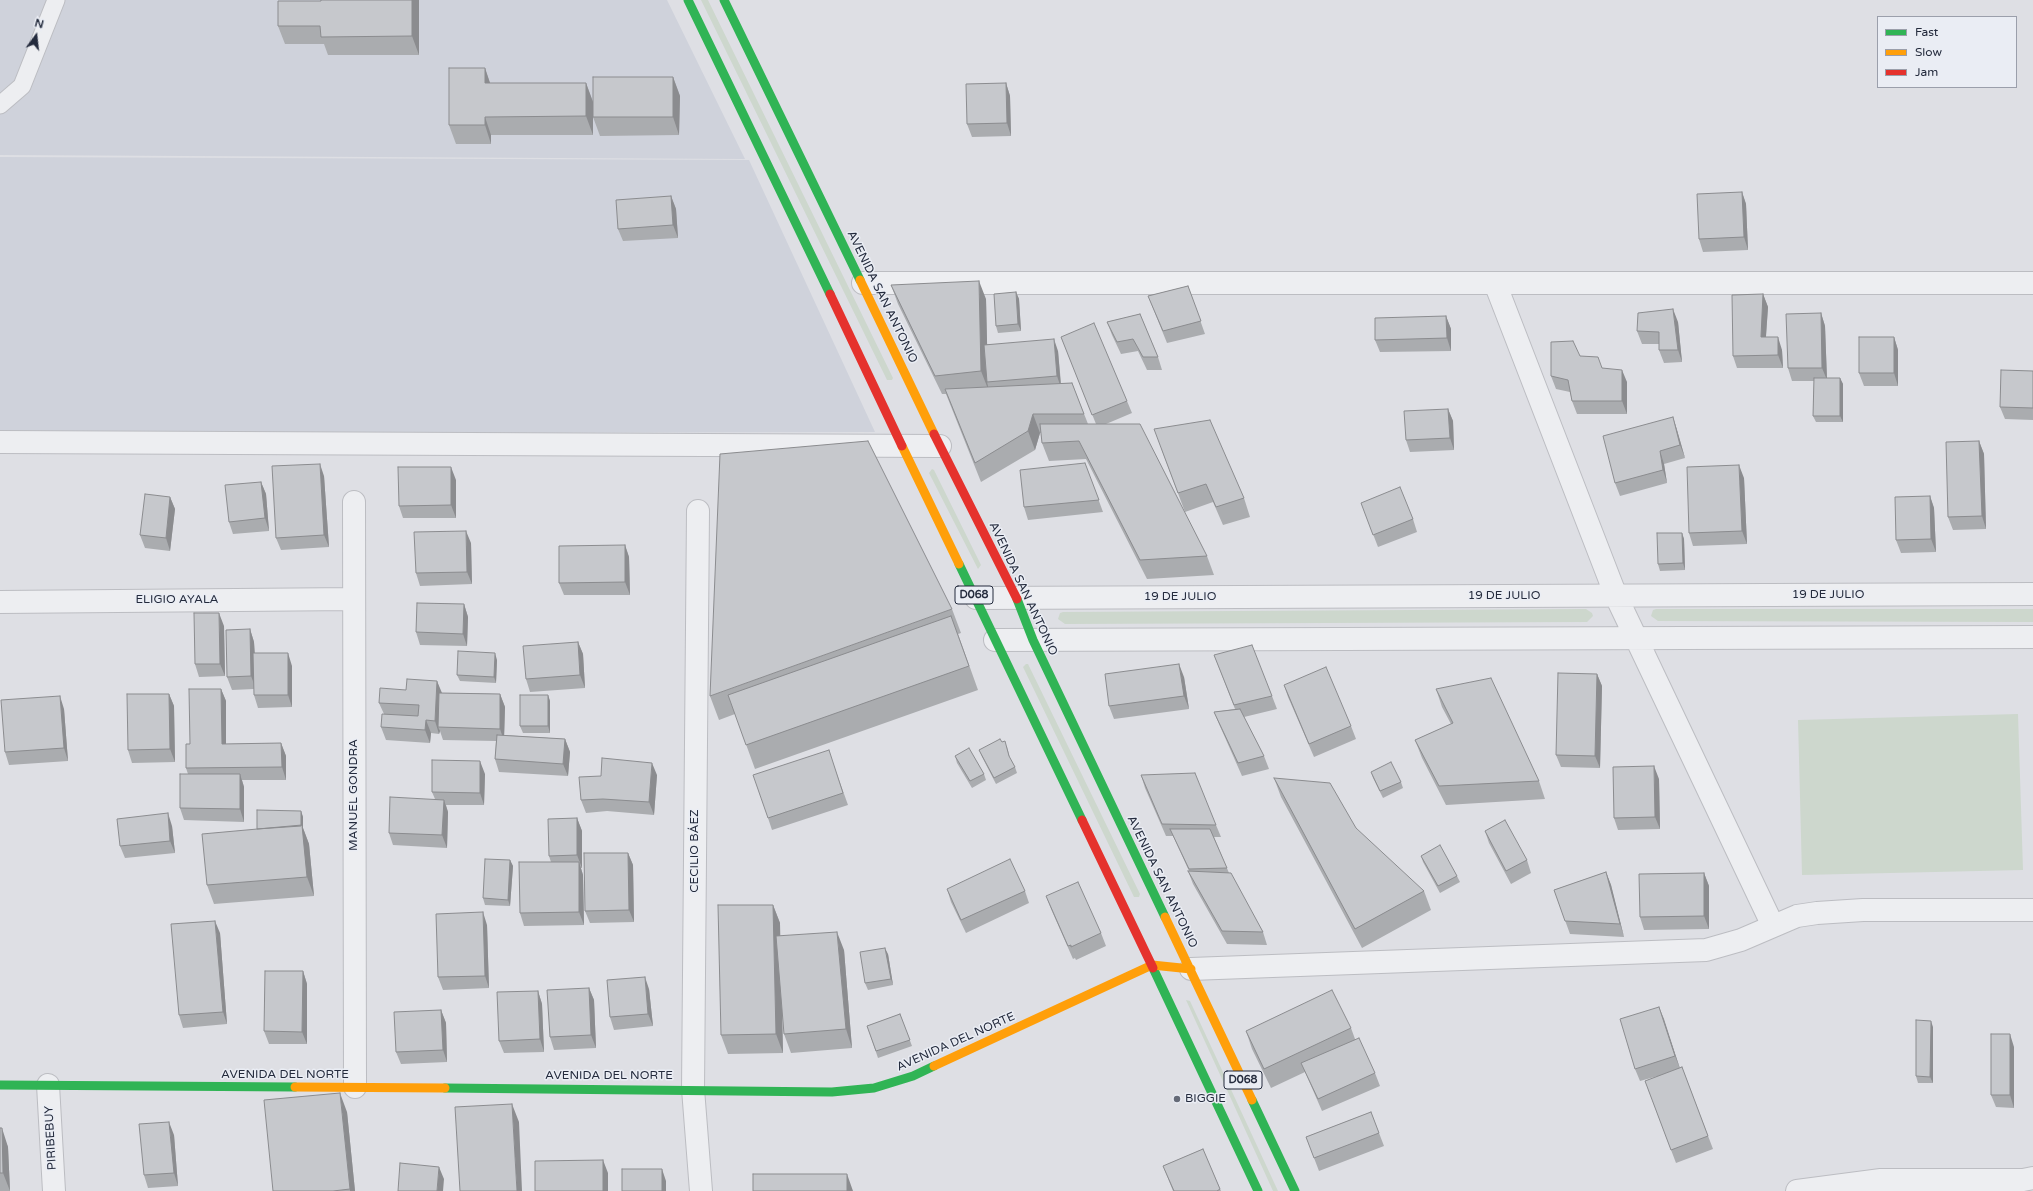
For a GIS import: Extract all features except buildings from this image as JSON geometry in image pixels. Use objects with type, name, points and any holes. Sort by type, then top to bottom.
[{"type":"main road","name":"D068","points":[[688,0],[901,446],[976,598],[1152,965],[1258,1191]]},
{"type":"main road","name":"AVENIDA SAN ANTONIO","points":[[724,0],[863,283],[940,446],[1016,597],[1033,640],[1296,1191]]},
{"type":"main road","name":"AVENIDA DEL NORTE","points":[[0,1085],[693,1089],[832,1092],[874,1088],[914,1076],[1152,965]]},
{"type":"main road","points":[[1152,965],[1191,969]]},
{"type":"street","points":[[863,283],[2033,283]]},
{"type":"street","points":[[1495,283],[1616,596],[1773,926]]},
{"type":"street","points":[[0,442],[940,446]]},
{"type":"street","name":"MANUEL GONDRA","points":[[354,502],[355,1087]]},
{"type":"street","name":"CECILIO BÁEZ","points":[[698,510],[693,1089],[701,1191]]},
{"type":"street","name":"19 DE JULIO","points":[[976,598],[2033,594]]},
{"type":"street","name":"ELIGIO AYALA","points":[[0,602],[354,599]]},
{"type":"street","points":[[995,640],[2033,637]]},
{"type":"street","points":[[1191,969],[1706,950],[1741,940],[1797,916],[1817,912],[1864,910],[2033,910]]},
{"type":"street","name":"PIRIBEBUY","points":[[48,1085],[54,1191]]},
{"type":"street","points":[[1797,1191],[1881,1180],[2023,1180],[2033,1178]]},
{"type":"lane","points":[[0,105],[22,86],[56,0]]},
{"type":"shaded area","points":[[0,0],[667,0],[745,159],[0,155]]},
{"type":"shaded area","points":[[701,0],[708,0],[893,378],[892,380],[887,380]]},
{"type":"shaded area","points":[[0,157],[749,160],[875,432],[0,434]]},
{"type":"shaded area","points":[[932,469],[934,470],[981,565],[978,569],[929,473]]},
{"type":"shaded area","points":[[1586,609],[1592,613],[1593,616],[1587,622],[1065,624],[1058,619],[1060,613],[1063,612]]},
{"type":"shaded area","points":[[2033,609],[2033,622],[1658,621],[1651,616],[1653,610]]},
{"type":"shaded area","points":[[1028,664],[1140,894],[1139,897],[1134,897],[1023,667]]},
{"type":"shaded area","points":[[2018,714],[2023,870],[1802,875],[1798,720]]},
{"type":"shaded area","points":[[1186,1000],[1190,1001],[1278,1191],[1273,1191]]},
{"type":"traffic: fast","points":[[688,0],[830,294]]},
{"type":"traffic: fast","points":[[724,0],[860,280]]},
{"type":"traffic: fast","points":[[959,564],[1082,820]]},
{"type":"traffic: fast","points":[[1017,599],[1033,640],[1165,917]]},
{"type":"traffic: fast","points":[[1153,968],[1258,1191]]},
{"type":"traffic: fast","points":[[445,1088],[832,1092],[874,1088],[913,1076],[934,1066]]},
{"type":"traffic: fast","points":[[0,1085],[295,1087]]},
{"type":"traffic: fast","points":[[1252,1100],[1295,1191]]},
{"type":"traffic: slow","points":[[860,280],[934,434]]},
{"type":"traffic: slow","points":[[902,446],[959,564]]},
{"type":"traffic: slow","points":[[1165,917],[1252,1100]]},
{"type":"traffic: slow","points":[[934,1066],[1152,965],[1191,969]]},
{"type":"traffic: slow","points":[[295,1087],[445,1088]]},
{"type":"traffic: jam","points":[[830,294],[902,446]]},
{"type":"traffic: jam","points":[[934,434],[1017,599]]},
{"type":"traffic: jam","points":[[1082,820],[1153,968]]},
{"type":"place","name":"BIGGIE","points":[[1177,1099]]}]
